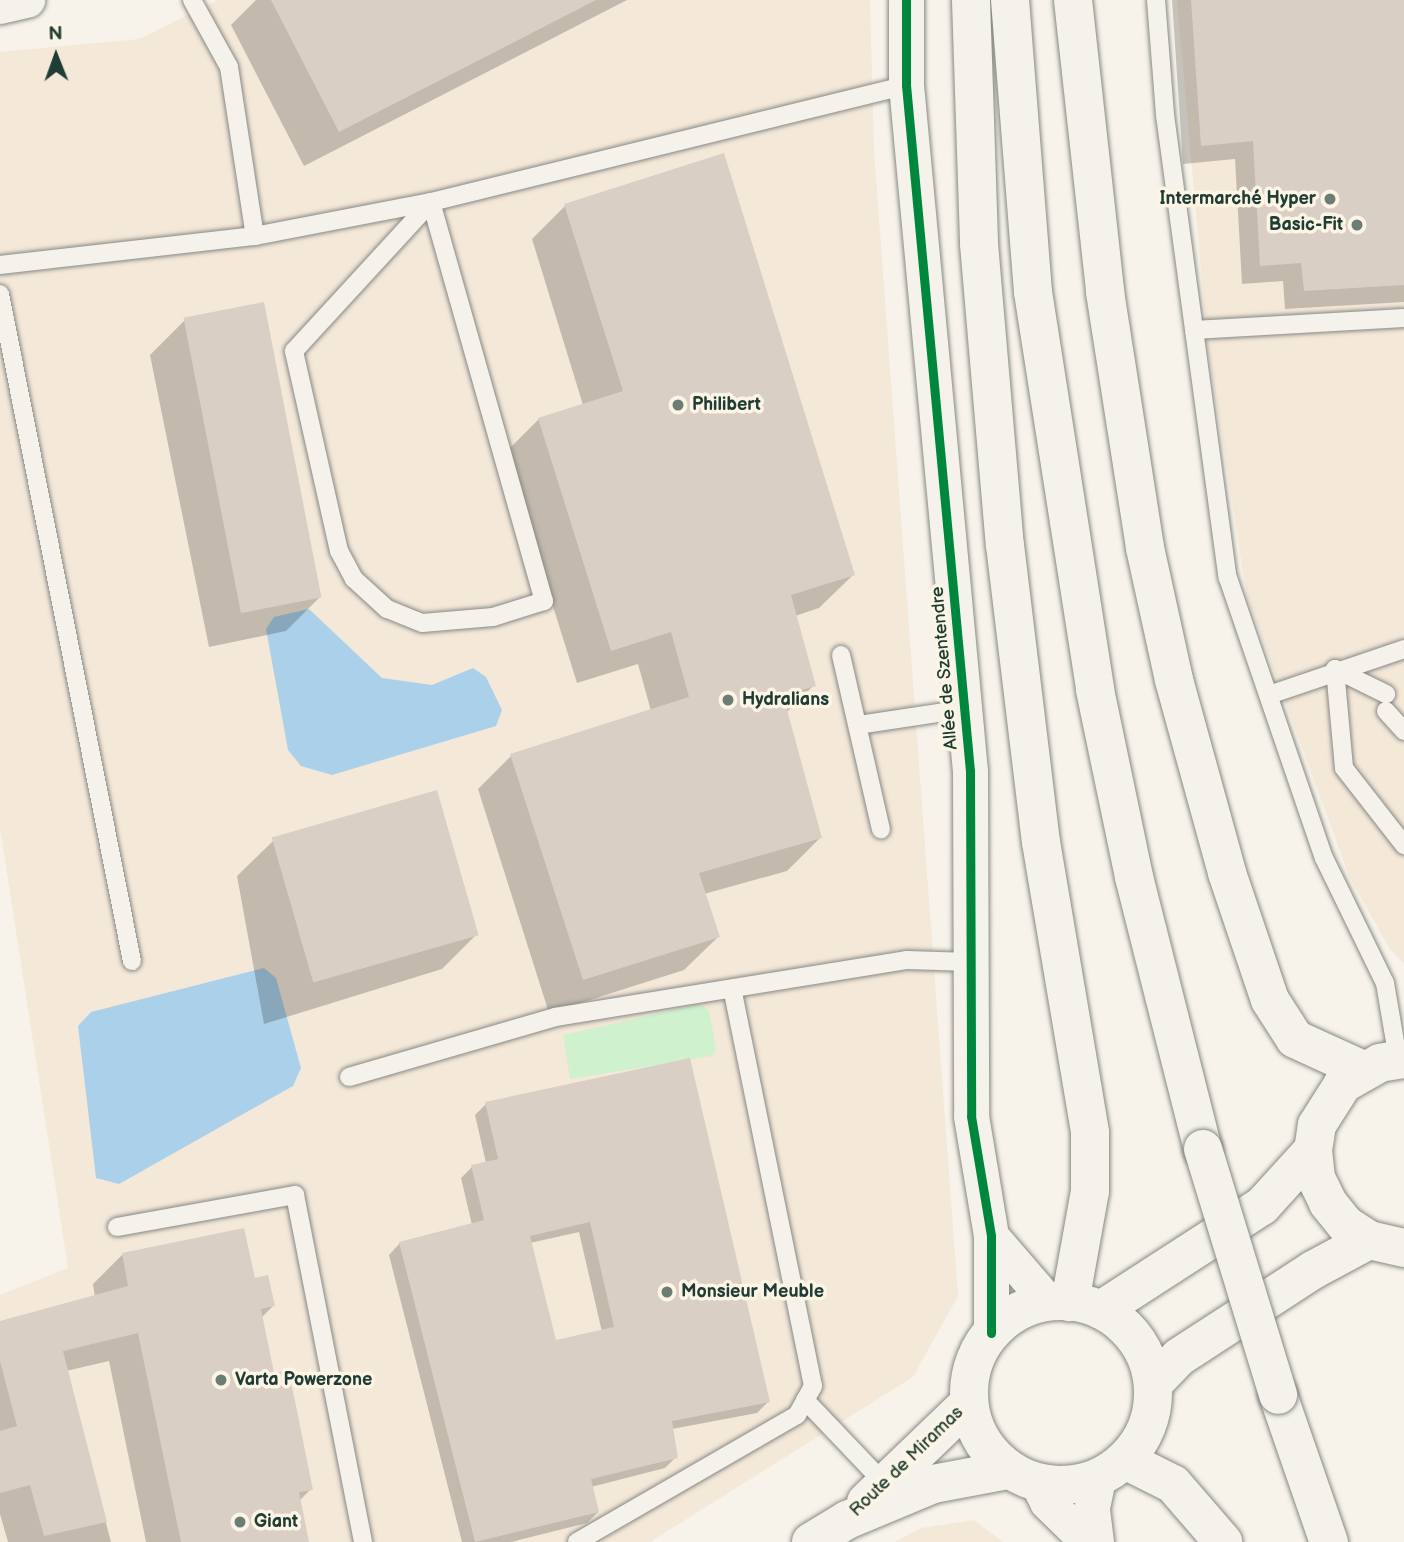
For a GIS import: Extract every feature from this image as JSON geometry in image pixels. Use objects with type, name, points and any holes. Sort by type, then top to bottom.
[{"type":"main road","points":[[971,0],[979,244],[1005,545],[1041,842],[1090,1133],[1090,1191],[1073,1305]]},
{"type":"main road","points":[[1010,0],[1033,292],[1095,690],[1140,903],[1203,1149],[1278,1395],[1329,1542]]},
{"type":"main road","points":[[1073,0],[1105,292],[1145,548],[1174,680],[1227,873],[1275,1009],[1295,1039],[1388,1063]]},
{"type":"main road","points":[[1387,1244],[1346,1225],[1328,1203],[1316,1178],[1313,1150],[1327,1104],[1388,1063]]},
{"type":"main road","points":[[1073,1305],[1139,1343],[1153,1384],[1152,1412],[1142,1438],[1111,1469],[1068,1486],[1022,1476],[989,1451],[975,1429],[969,1403],[973,1366],[991,1333],[1007,1318],[1073,1305],[1262,1206],[1313,1150]]},
{"type":"main road","points":[[1153,1384],[1179,1357],[1313,1270],[1387,1244]]},
{"type":"main road","name":"Route de Miramas","points":[[847,1520],[969,1403]]},
{"type":"main road","points":[[1111,1469],[1173,1484],[1223,1542]]},
{"type":"main road","name":"Route de Miramas","points":[[847,1520],[933,1484],[1022,1476]]},
{"type":"main road","points":[[811,1542],[847,1520]]},
{"type":"street","points":[[0,6],[27,0]]},
{"type":"street","name":"Allée de Szentendre","points":[[906,0],[906,85],[965,709],[971,1116],[991,1236],[991,1333]]},
{"type":"street","points":[[991,1236],[1073,1305]]},
{"type":"street","points":[[1096,1542],[1092,1507],[1111,1469]]},
{"type":"street","points":[[1022,1476],[1088,1542]]},
{"type":"lane","points":[[192,0],[229,67],[255,236]]},
{"type":"lane","points":[[1156,0],[1165,115],[1228,578],[1324,858],[1385,983],[1388,1063]]},
{"type":"lane","points":[[0,265],[255,236],[431,202],[906,85]]},
{"type":"lane","points":[[431,202],[544,601],[493,617],[422,623],[387,609],[354,579],[339,551],[294,351],[431,202]]},
{"type":"lane","points":[[0,294],[132,961]]},
{"type":"lane","points":[[1194,330],[1404,318]]},
{"type":"lane","points":[[1269,695],[1335,669],[1404,649]]},
{"type":"lane","points":[[841,655],[881,829]]},
{"type":"lane","points":[[1335,669],[1386,703],[1404,731]]},
{"type":"lane","points":[[1335,669],[1344,768],[1404,845]]},
{"type":"lane","points":[[858,725],[965,709]]},
{"type":"lane","points":[[349,1077],[555,1017],[907,960],[970,962]]},
{"type":"lane","points":[[577,1542],[797,1415],[813,1386],[732,989]]},
{"type":"lane","points":[[117,1227],[295,1195],[363,1542]]},
{"type":"lane","points":[[805,1400],[885,1484]]},
{"type":"shaded area","points":[[218,0],[870,0],[874,150],[958,1296],[913,1377],[650,1542],[0,1542],[0,1295],[68,1268],[0,828],[0,52],[139,39]]},
{"type":"shaded area","points":[[1177,0],[1404,0],[1404,964],[1389,948],[1349,876],[1247,597],[1208,349]]},
{"type":"shaded area","points":[[974,1520],[1003,1542],[895,1542],[921,1528]]},
{"type":"green space","points":[[700,1004],[709,1010],[716,1049],[712,1056],[570,1079],[563,1035]]},
{"type":"water","points":[[309,609],[382,678],[432,685],[473,668],[486,677],[502,710],[496,726],[332,775],[301,766],[288,750],[266,629],[274,617]]},
{"type":"water","points":[[264,968],[276,978],[301,1068],[293,1086],[119,1184],[96,1178],[78,1026],[91,1012]]},
{"type":"building","points":[[271,0],[596,0],[339,132]]},
{"type":"building","name":"Intermarché Hyper","points":[[1191,0],[1404,0],[1404,285],[1304,291],[1301,263],[1260,266],[1253,141],[1201,146]]},
{"type":"building","points":[[724,153],[855,575],[791,595],[816,686],[783,695],[822,838],[699,873],[720,937],[583,980],[510,754],[689,697],[671,632],[611,651],[538,418],[623,391],[564,204]]},
{"type":"building","points":[[264,302],[321,597],[241,613],[184,318]]},
{"type":"building","points":[[437,790],[479,935],[313,983],[272,837]]},
{"type":"building","points":[[690,1058],[770,1402],[672,1421],[678,1458],[591,1479],[599,1512],[475,1542],[399,1242],[484,1220],[471,1165],[498,1159],[485,1102]],"holes":[[[590,1222],[614,1327],[556,1340],[530,1236]]]},
{"type":"building","points":[[244,1228],[255,1278],[268,1275],[275,1306],[261,1309],[274,1373],[288,1370],[295,1401],[313,1490],[299,1492],[309,1542],[181,1542],[138,1333],[63,1351],[107,1522],[44,1536],[30,1485],[0,1493],[0,1431],[17,1426],[0,1361],[0,1321],[128,1286],[122,1253]]},
{"type":"cycle path","points":[[906,0],[906,85],[970,771],[971,1116],[991,1236],[991,1333]]},
{"type":"place","name":"Intermarché Hyper","points":[[1330,199]]},
{"type":"place","name":"Basic-Fit","points":[[1357,225]]},
{"type":"place","name":"Philibert","points":[[678,405]]},
{"type":"place","name":"Hydralians","points":[[728,700]]},
{"type":"place","name":"Monsieur Meuble","points":[[667,1292]]},
{"type":"place","name":"Varta Powerzone","points":[[221,1380]]},
{"type":"place","name":"Giant","points":[[240,1522]]}]
